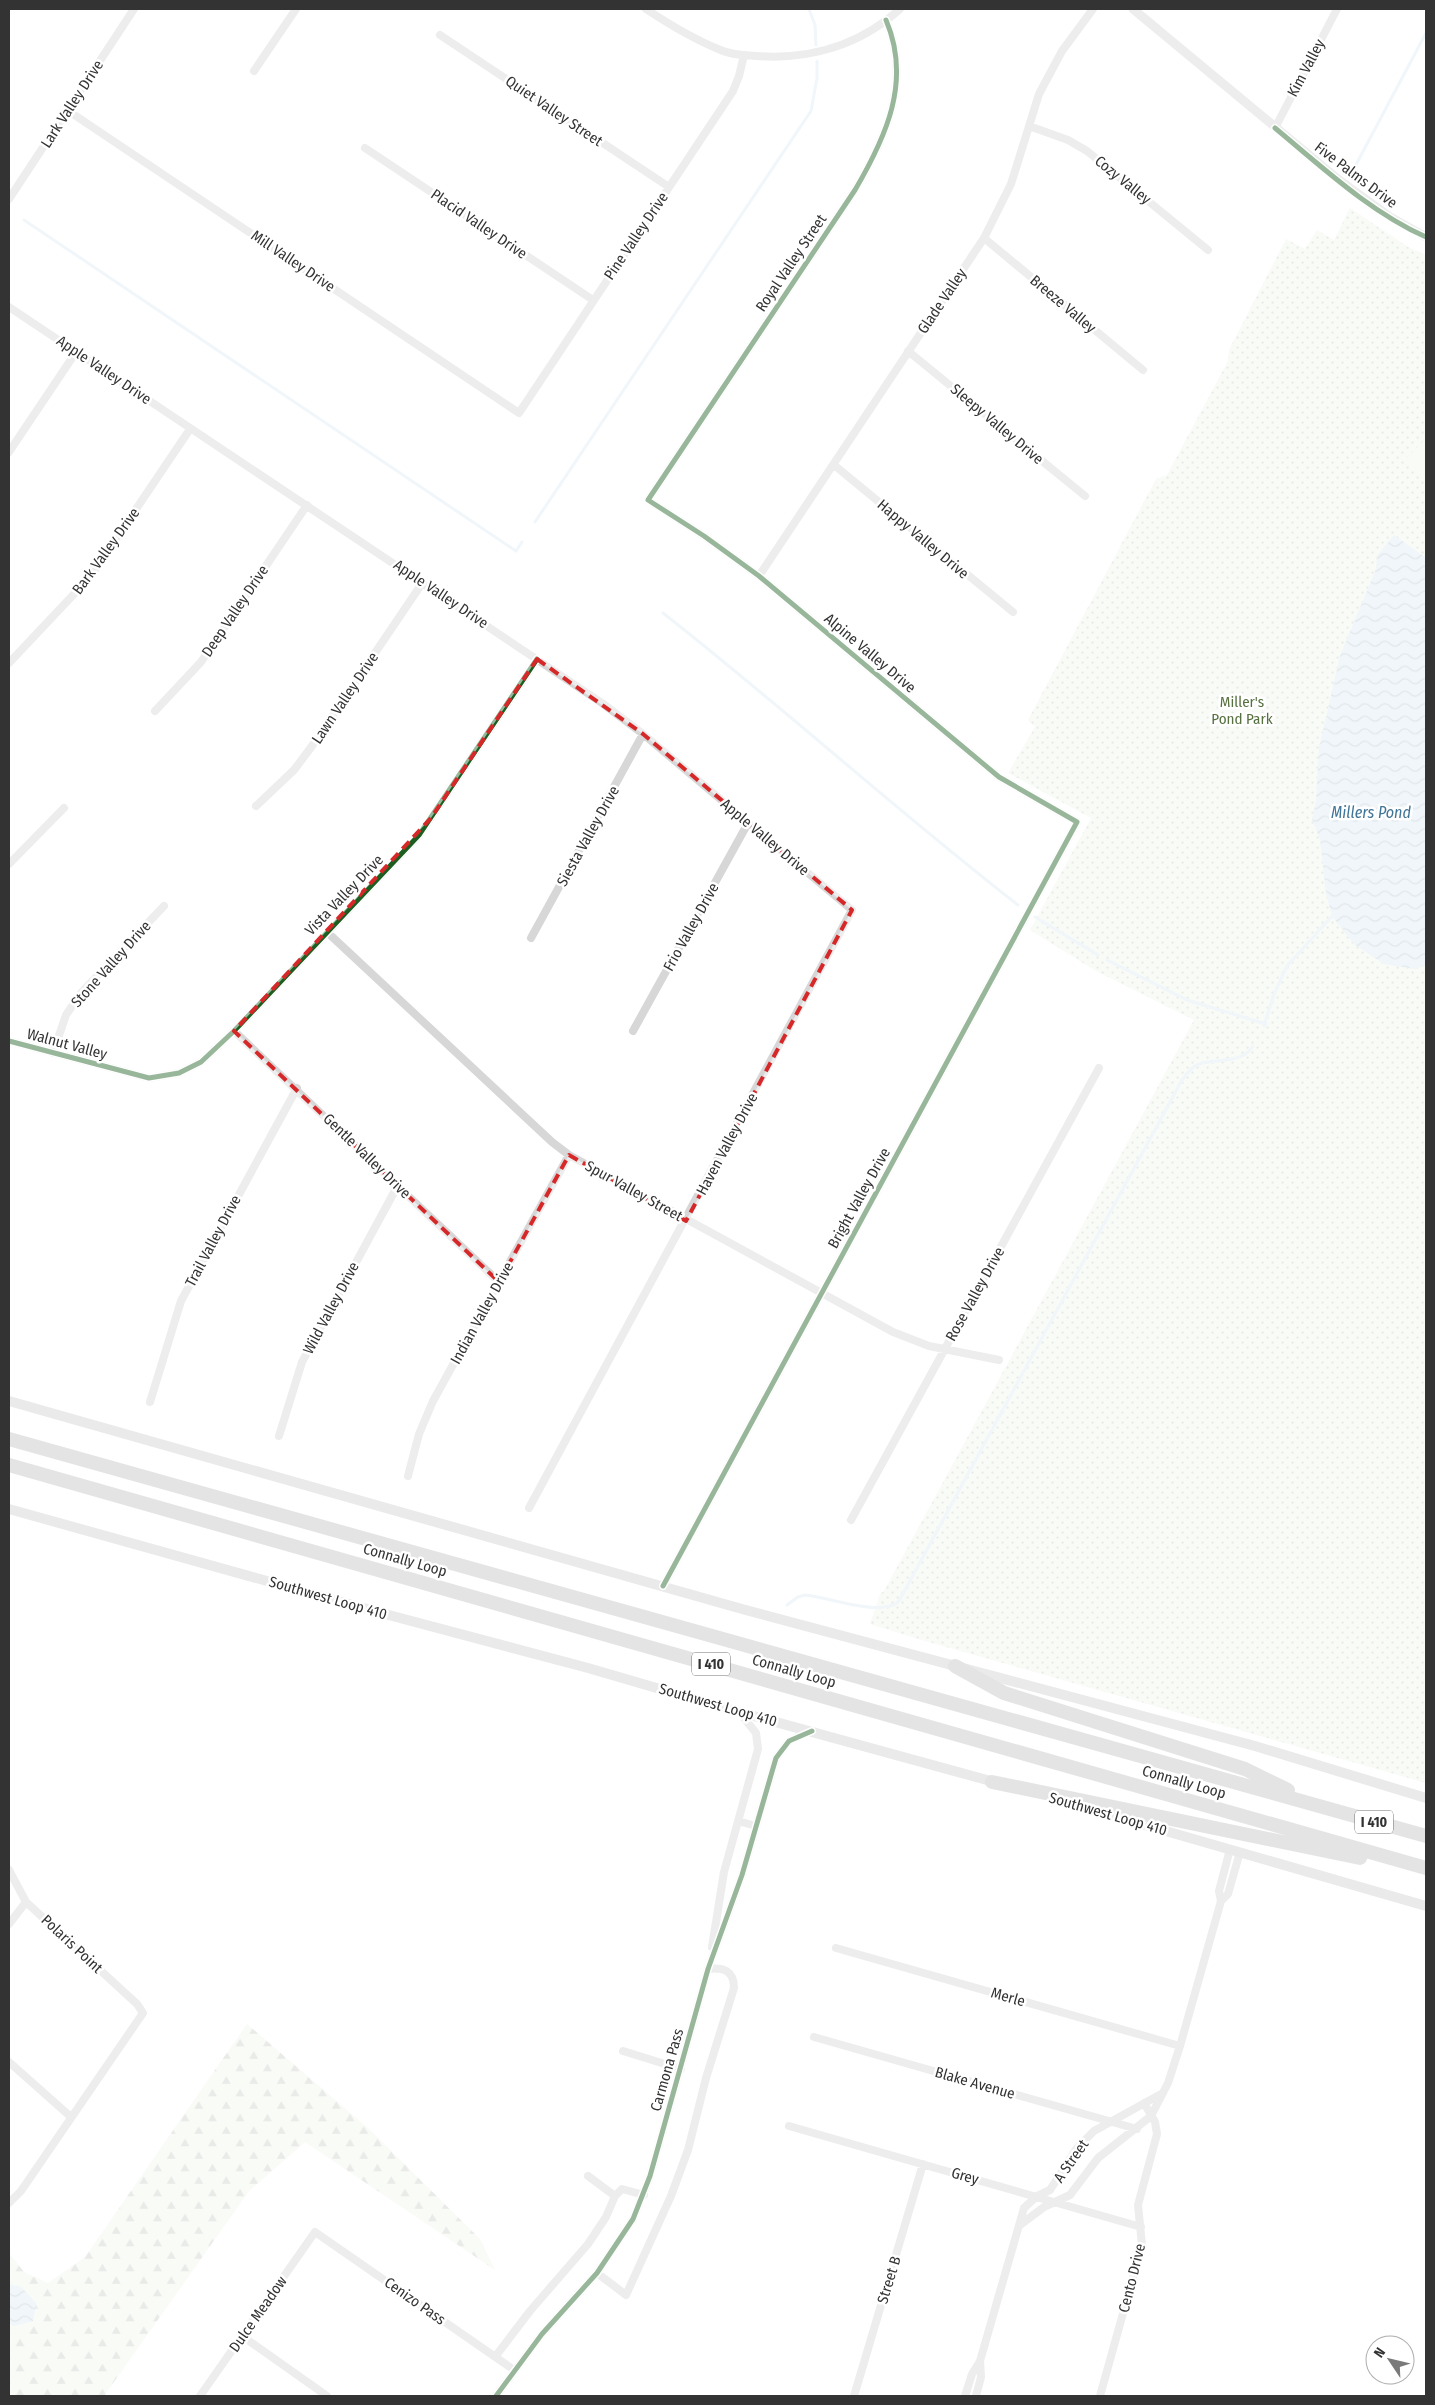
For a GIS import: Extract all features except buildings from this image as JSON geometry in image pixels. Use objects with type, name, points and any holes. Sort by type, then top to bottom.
[{"type":"highway","name":"Connally Loop","points":[[9,1439],[1426,1836]]},
{"type":"highway","name":"Connally Loop","points":[[9,1465],[1426,1868]]},
{"type":"highway","points":[[955,1666],[1004,1693],[1245,1769],[1322,1807]]},
{"type":"highway","points":[[992,1782],[1368,1860],[1412,1864]]},
{"type":"main road","points":[[9,1401],[663,1586],[1255,1746],[1426,1798]]},
{"type":"main road","name":"Southwest Loop 410","points":[[9,1509],[385,1614],[588,1668],[1235,1850],[1426,1906]]},
{"type":"street","name":"Lark Valley Drive","points":[[9,199],[134,9]]},
{"type":"street","points":[[254,71],[296,9]]},
{"type":"street","points":[[646,9],[685,34],[724,51],[744,55],[785,56],[835,48],[864,34],[900,9]]},
{"type":"street","name":"Glade Valley","points":[[759,576],[984,238],[1008,190],[1039,94],[1054,65],[1093,9]]},
{"type":"street","name":"Five Palms Drive","points":[[1133,9],[1357,194],[1390,217],[1426,237]]},
{"type":"street","name":"Kim Valley","points":[[1275,128],[1338,9]]},
{"type":"street","name":"Royal Valley Street","points":[[648,500],[855,190],[878,149],[889,120],[898,68],[896,53],[886,20]]},
{"type":"street","name":"Quiet Valley Street","points":[[440,35],[669,187]]},
{"type":"street","name":"Pine Valley Drive","points":[[519,413],[733,91],[744,55]]},
{"type":"street","name":"Mill Valley Drive","points":[[67,110],[519,413]]},
{"type":"street","name":"Cozy Valley","points":[[1029,126],[1051,133],[1087,151],[1208,250]]},
{"type":"street","name":"Placid Valley Drive","points":[[365,148],[593,300]]},
{"type":"street","name":"Breeze Valley","points":[[984,238],[1143,370]]},
{"type":"street","name":"Apple Valley Drive","points":[[9,307],[423,582],[643,734],[852,910]]},
{"type":"street","name":"Sleepy Valley Drive","points":[[908,350],[1085,496]]},
{"type":"street","points":[[9,452],[76,352]]},
{"type":"street","name":"Bark Valley Drive","points":[[9,663],[91,576],[190,429]]},
{"type":"street","name":"Happy Valley Drive","points":[[834,465],[1013,612]]},
{"type":"street","name":"Alpine Valley Drive","points":[[648,500],[704,536],[759,576],[998,777],[1077,822]]},
{"type":"street","name":"Deep Valley Drive","points":[[155,711],[200,662],[308,505]]},
{"type":"street","name":"Lawn Valley Drive","points":[[256,806],[294,770],[312,746],[423,582]]},
{"type":"street","name":"Vista Valley Drive","points":[[118,1071],[149,1078],[179,1073],[210,1056],[418,835],[537,659]]},
{"type":"street","name":"Siesta Valley Drive","points":[[531,938],[643,734]]},
{"type":"street","points":[[9,864],[64,808]]},
{"type":"street","name":"Bright Valley Drive","points":[[663,1586],[1077,822]]},
{"type":"street","name":"Frio Valley Drive","points":[[632,1031],[748,823]]},
{"type":"street","name":"Stone Valley Drive","points":[[53,1053],[66,1015],[81,993],[164,906]]},
{"type":"street","name":"Haven Valley Drive","points":[[529,1508],[852,910]]},
{"type":"street","name":"Spur Valley Street","points":[[327,932],[552,1142],[569,1155],[912,1341],[945,1350],[999,1360]]},
{"type":"street","name":"Gentle Valley Drive","points":[[234,1031],[297,1088],[499,1282]]},
{"type":"street","name":"Walnut Valley","points":[[9,1041],[118,1071]]},
{"type":"street","name":"Rose Valley Drive","points":[[851,1520],[1099,1068]]},
{"type":"street","name":"Trail Valley Drive","points":[[150,1402],[181,1301],[297,1088]]},
{"type":"street","name":"Indian Valley Drive","points":[[408,1476],[419,1434],[433,1401],[569,1155]]},
{"type":"street","name":"Wild Valley Drive","points":[[280,1436],[302,1362],[398,1185]]},
{"type":"street","name":"Carmona Pass","points":[[708,1969],[724,1872],[758,1748],[758,1739],[753,1726],[739,1712]]},
{"type":"street","name":"Carmona Pass","points":[[496,2396],[542,2334],[597,2273],[633,2219],[644,2195],[708,1969],[742,1875],[776,1758],[789,1741],[812,1731]]},
{"type":"street","points":[[738,1821],[756,1826]]},
{"type":"street","name":"A Street","points":[[1020,2225],[1044,2207],[1070,2195],[1098,2158],[1151,2116],[1180,2046],[1221,1901],[1219,1891],[1235,1850]]},
{"type":"street","name":"Polaris Point","points":[[9,1870],[26,1902],[137,2004],[143,2013],[71,2117]]},
{"type":"street","points":[[9,1924],[26,1902]]},
{"type":"street","name":"Merle","points":[[836,1948],[1180,2046]]},
{"type":"street","points":[[597,2273],[626,2295],[671,2196],[688,2150],[706,2078],[734,1988],[734,1979],[728,1971],[718,1968],[708,1969]]},
{"type":"street","name":"Blake Avenue","points":[[814,2037],[1137,2129]]},
{"type":"street","points":[[623,2052],[680,2069]]},
{"type":"street","points":[[9,2062],[71,2117],[21,2191],[9,2203]]},
{"type":"street","name":"A Street","points":[[965,2396],[972,2374],[980,2361],[1024,2208],[1037,2196],[1050,2190],[1085,2138],[1162,2093]]},
{"type":"street","name":"Cento Drive","points":[[1100,2396],[1142,2245],[1138,2205],[1157,2134],[1155,2122],[1144,2103]]},
{"type":"street","name":"Grey","points":[[789,2126],[1141,2227]]},
{"type":"street","name":"Street B","points":[[854,2396],[923,2164]]},
{"type":"street","points":[[588,2176],[616,2196]]},
{"type":"street","points":[[495,2356],[530,2311],[588,2244],[622,2189],[644,2195]]},
{"type":"street","name":"Cenizo Pass","points":[[315,2232],[514,2370]]},
{"type":"street","name":"Dulce Meadow","points":[[200,2396],[315,2232]]},
{"type":"street","points":[[242,2336],[327,2396]]},
{"type":"street","name":"A Street","points":[[976,2396],[981,2376],[980,2361]]},
{"type":"highlighted area","points":[[537,659],[643,734],[852,910],[686,1221],[569,1155],[499,1282],[234,1031],[431,818]]},
{"type":"green space","name":"Miller's Pond Park","points":[[1350,208],[1408,247],[1426,255],[1426,1783],[870,1624],[880,1594],[884,1591],[1194,1020],[1096,971],[1030,930],[1091,818],[1008,773],[1035,727],[1028,720],[1156,479],[1167,475],[1228,361],[1229,350],[1286,239],[1305,249],[1317,230],[1334,240]]},
{"type":"green space","points":[[1426,439],[1426,482],[1405,459]]},
{"type":"green space","points":[[247,2024],[370,2130],[480,2239],[495,2270],[305,2142],[249,2191],[104,2396],[9,2396],[9,2253],[24,2272],[48,2283],[85,2257]]},
{"type":"water","name":"Millers Pond","points":[[1394,535],[1426,558],[1426,965],[1415,969],[1384,964],[1354,944],[1332,916],[1326,893],[1320,839],[1312,819],[1316,801],[1319,748],[1340,656],[1376,569],[1377,556]]},
{"type":"water","points":[[9,2284],[21,2287],[36,2303],[33,2321],[14,2326],[9,2323]]},
{"type":"waterway","points":[[809,9],[815,25],[816,45]]},
{"type":"waterway","points":[[1351,174],[1426,33]]},
{"type":"waterway","points":[[535,522],[811,111],[817,78],[817,61]]},
{"type":"waterway","points":[[24,220],[516,551],[522,542]]},
{"type":"waterway","points":[[663,613],[928,833],[1018,905]]},
{"type":"waterway","points":[[1264,1026],[1274,994],[1287,966],[1334,914]]},
{"type":"waterway","points":[[1035,917],[1098,955]]},
{"type":"waterway","points":[[1107,960],[1187,1000],[1266,1024]]},
{"type":"waterway","points":[[787,1605],[798,1597],[805,1595],[881,1608],[891,1606],[899,1601],[1182,1080],[1196,1065],[1243,1056],[1253,1046]]},
{"type":"cycle path","points":[[663,1586],[1077,822],[999,777],[759,576],[704,536],[648,500],[855,190],[877,150],[892,108],[896,87],[893,43],[886,20]]},
{"type":"cycle path","points":[[1275,128],[1366,202],[1405,227],[1426,237]]},
{"type":"cycle path","points":[[9,1041],[149,1078],[179,1073],[201,1062],[234,1031],[419,835],[537,659]]},
{"type":"cycle path","points":[[496,2396],[542,2334],[597,2273],[633,2219],[650,2176],[708,1969],[742,1875],[776,1758],[789,1741],[812,1731]]}]
